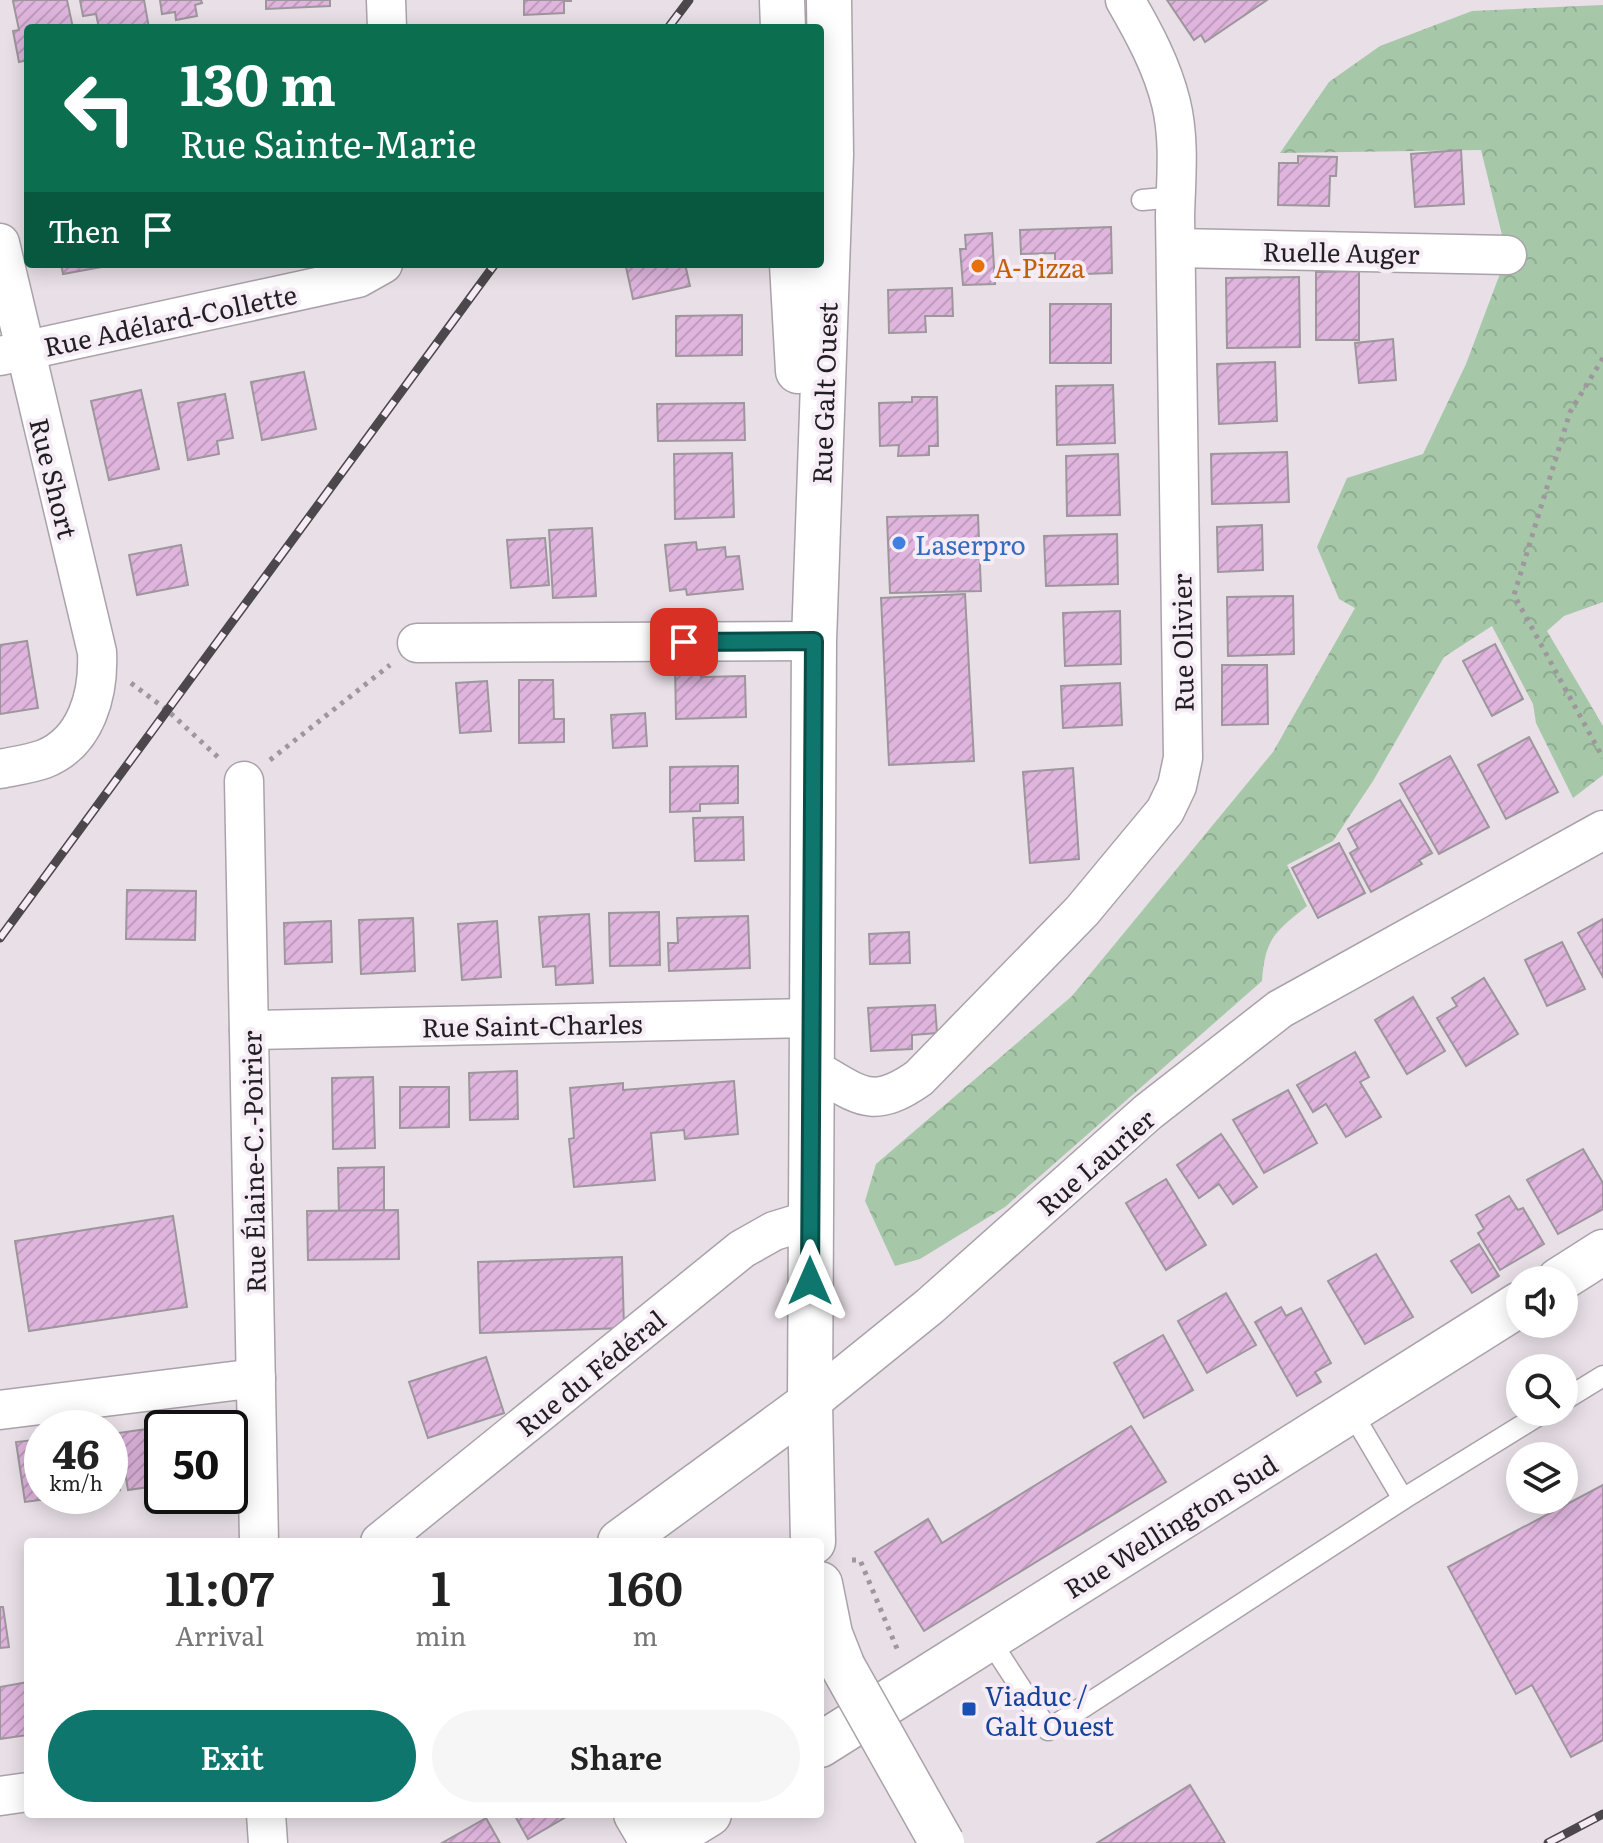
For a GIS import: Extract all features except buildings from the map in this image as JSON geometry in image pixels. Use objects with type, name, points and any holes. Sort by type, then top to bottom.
[{"type":"main road","points":[[782,0],[783,24]]},
{"type":"main road","name":"Rue Galt Ouest","points":[[813,1538],[810,1220],[814,1018],[814,641],[831,154],[829,0]]},
{"type":"main road","name":"Rue Galt Ouest","points":[[792,268],[814,641]]},
{"type":"main road","points":[[1578,1268],[1603,1252]]},
{"type":"main road","name":"Rue Wellington Sud","points":[[824,1742],[1506,1313]]},
{"type":"main road","name":"Rue Laurier","points":[[625,1538],[810,1403]]},
{"type":"main road","points":[[836,1572],[831,1642],[942,1843]]},
{"type":"main road","points":[[638,1818],[653,1843]]},
{"type":"main road","points":[[662,1843],[703,1818]]},
{"type":"street","points":[[386,0],[387,24]]},
{"type":"street","name":"Rue Olivier","points":[[812,1068],[856,1093],[878,1099],[899,1093],[919,1078],[1082,911],[1165,811],[1177,786],[1183,758],[1176,248],[1159,198],[1177,146],[1171,103],[1151,45],[1125,0]]},
{"type":"street","name":"Rue Short","points":[[0,243],[12,353],[97,652],[98,677],[89,714],[68,746],[44,759],[0,769]]},
{"type":"street","name":"Ruelle Auger","points":[[1176,248],[1507,255]]},
{"type":"street","name":"Rue Adélard-Collette","points":[[12,353],[358,278],[376,268]]},
{"type":"street","points":[[417,643],[814,641]]},
{"type":"street","name":"Rue Élaine-C.-Poirier","points":[[244,781],[259,1538]]},
{"type":"street","name":"Rue Laurier","points":[[810,1403],[930,1306],[1148,1112],[1280,1009],[1603,830]]},
{"type":"street","name":"Rue Saint-Charles","points":[[249,1030],[814,1018]]},
{"type":"street","name":"Rue du Fédéral","points":[[385,1538],[742,1249],[774,1231],[810,1220]]},
{"type":"street","points":[[0,1410],[256,1378]]},
{"type":"street","points":[[0,1796],[24,1793]]},
{"type":"street","points":[[266,1818],[268,1843]]},
{"type":"lane","points":[[1578,1391],[1603,1376]]},
{"type":"lane","points":[[1351,1411],[1403,1499]]},
{"type":"lane","points":[[989,1639],[1048,1730],[1403,1499],[1521,1426]]},
{"type":"path","points":[[1603,358],[1570,412],[1514,595],[1603,758]]},
{"type":"path","points":[[98,677],[133,683],[244,781],[417,643]]},
{"type":"path","points":[[836,1572],[860,1560],[903,1662]]},
{"type":"green space","points":[[1603,5],[1603,602],[1564,616],[1547,631],[1603,726],[1603,775],[1573,798],[1536,723],[1533,704],[1492,626],[1444,657],[1373,781],[1333,841],[1287,865],[1307,906],[1279,930],[1269,945],[1262,981],[1005,1207],[920,1259],[895,1266],[865,1201],[876,1164],[1072,996],[1273,752],[1355,608],[1339,599],[1317,547],[1347,478],[1423,454],[1466,364],[1507,255],[1481,150],[1280,153],[1329,82],[1380,46],[1472,11]]},
{"type":"railway","points":[[671,24],[689,0]]},
{"type":"railway","points":[[0,938],[492,268]]},
{"type":"railway","points":[[1548,1843],[1603,1814]]},
{"type":"place","name":"A-Pizza","points":[[978,266]]},
{"type":"place","name":"Laserpro","points":[[899,543]]},
{"type":"place","name":"Viaduc / Galt Ouest","points":[[969,1709]]},
{"type":"route","points":[[684,642],[814,641],[810,1281]]}]
